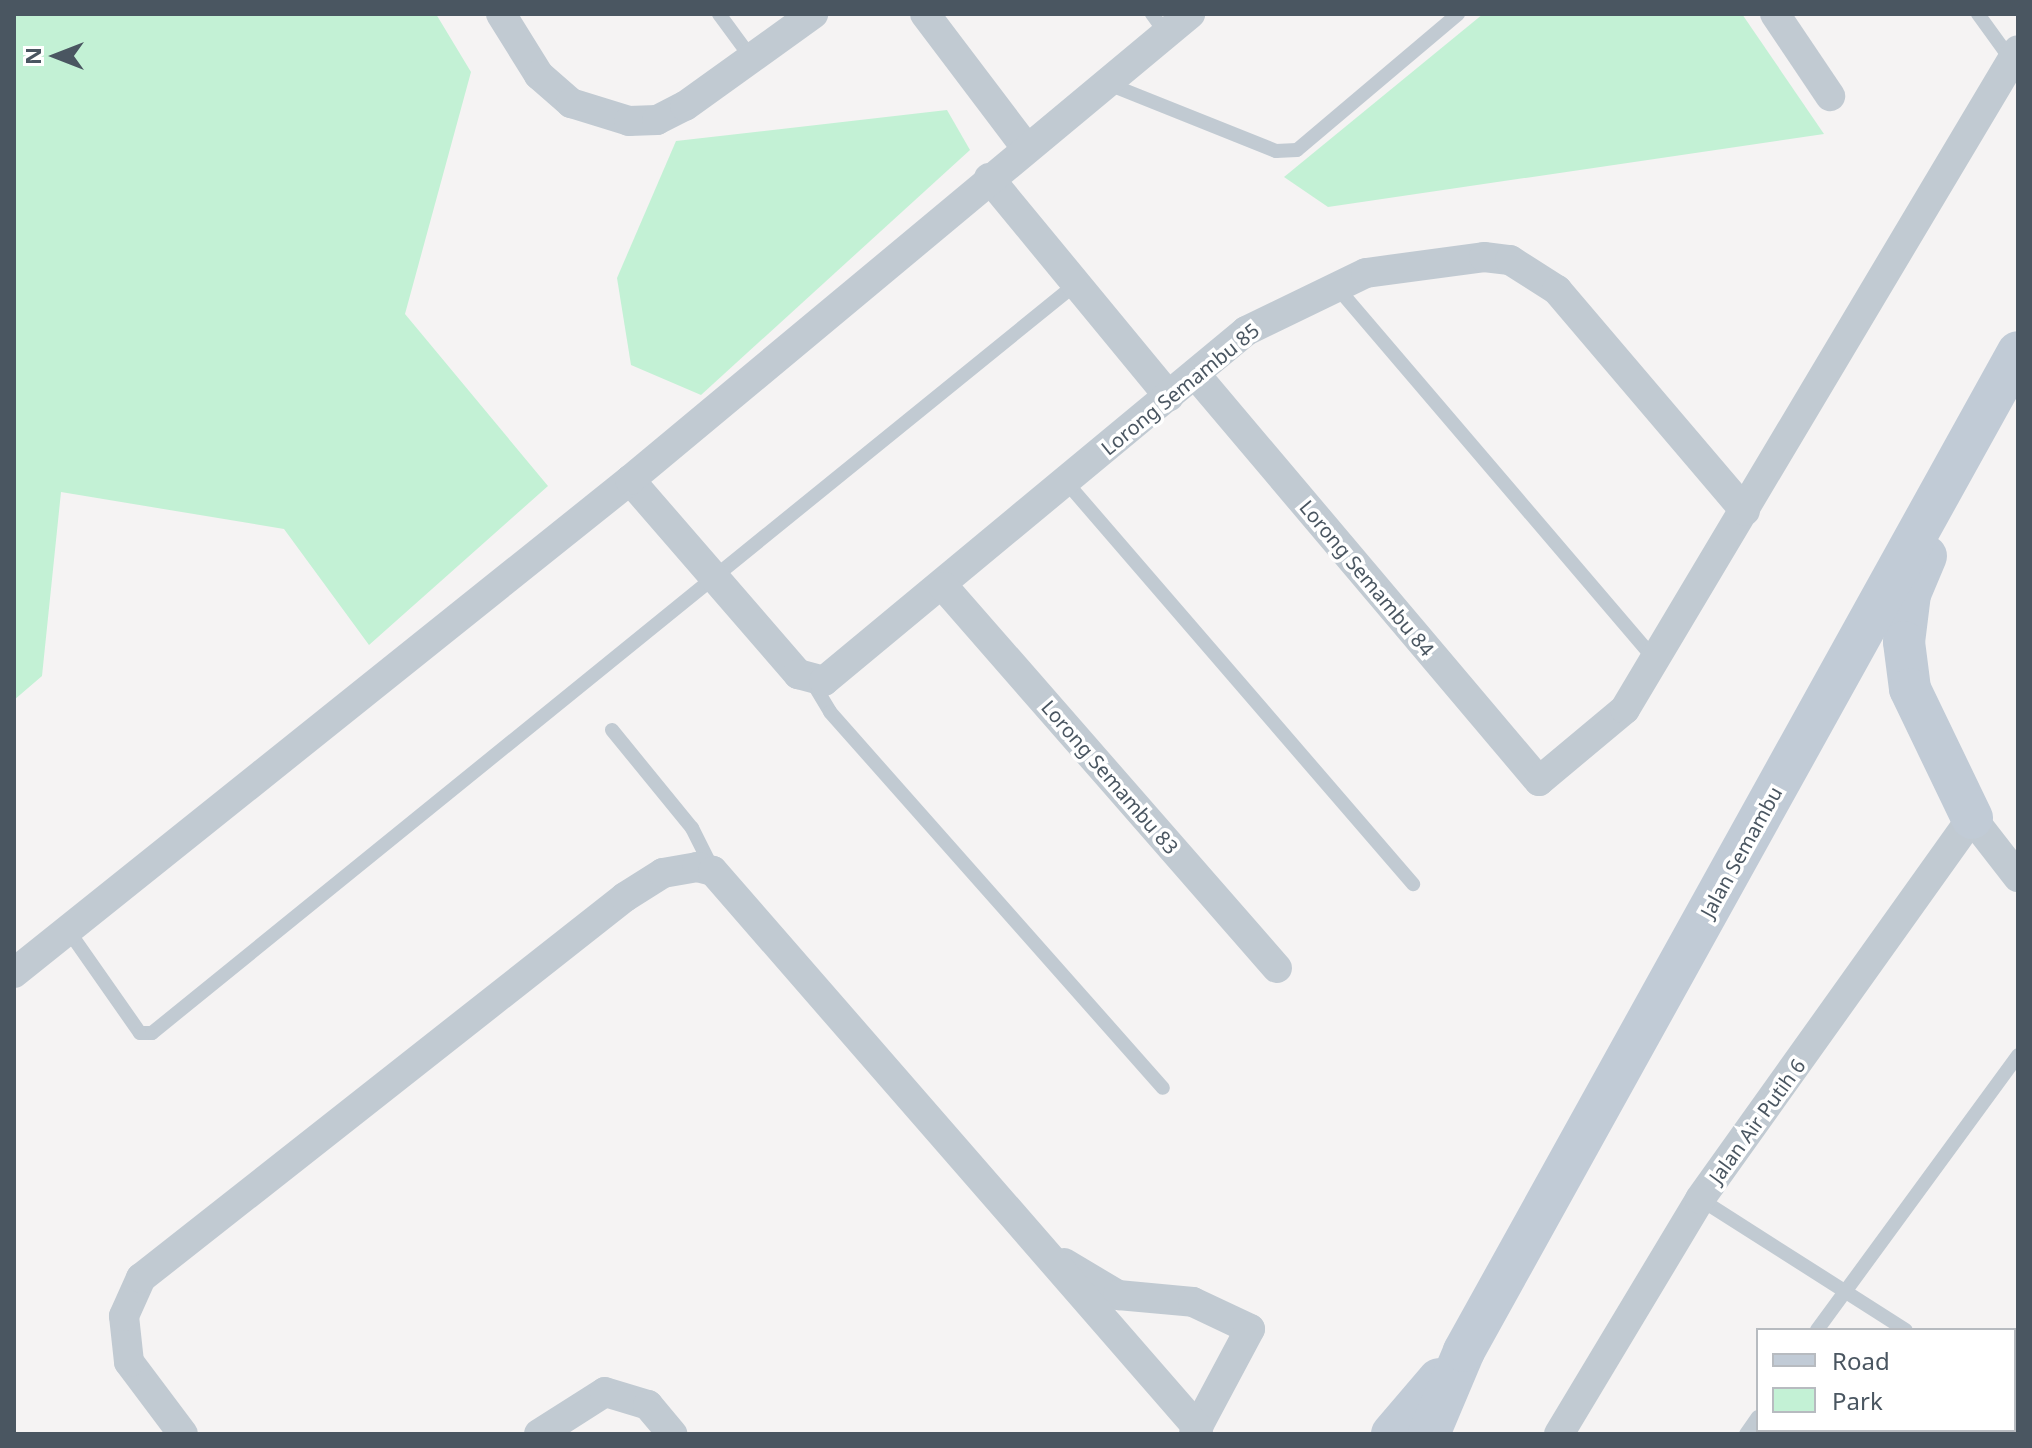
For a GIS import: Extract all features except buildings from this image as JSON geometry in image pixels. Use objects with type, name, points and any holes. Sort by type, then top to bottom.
[{"type":"main road","points":[[1972,818],[1910,689],[1904,642],[1910,594],[2008,369]]},
{"type":"main road","name":"Jalan Semambu","points":[[1436,1429],[1464,1351],[2008,369]]},
{"type":"main road","name":"Jalan Semambu","points":[[1392,1434],[1464,1351]]},
{"type":"street","points":[[501,14],[539,75],[603,117],[657,120],[752,60],[813,14]]},
{"type":"street","points":[[925,14],[1025,146]]},
{"type":"street","points":[[14,973],[70,933],[630,480],[1105,82],[1159,24],[1190,14]]},
{"type":"street","points":[[1775,14],[1830,96]]},
{"type":"street","points":[[1654,658],[1745,511],[2015,56]]},
{"type":"street","points":[[989,178],[1169,396]]},
{"type":"street","name":"Lorong Semambu 85","points":[[811,680],[837,676],[1246,331],[1335,285],[1379,270],[1484,257],[1538,273],[1745,511]]},
{"type":"street","name":"Lorong Semambu 84","points":[[1195,374],[1539,781],[1625,709],[1654,658]]},
{"type":"street","points":[[630,480],[811,680]]},
{"type":"street","name":"Lorong Semambu 83","points":[[944,587],[1277,968]]},
{"type":"street","points":[[1972,818],[2018,877]]},
{"type":"street","name":"Jalan Air Putih 6","points":[[1559,1434],[1700,1199],[1972,818]]},
{"type":"street","points":[[183,1434],[129,1362],[124,1316],[141,1278],[625,897],[679,868],[713,871],[1056,1257],[1083,1302],[1196,1431],[1250,1329],[1193,1302],[1118,1295],[1056,1257]]},
{"type":"street","points":[[539,1434],[605,1392],[648,1405],[672,1434]]},
{"type":"lane","points":[[719,14],[752,60]]},
{"type":"lane","points":[[1105,82],[1276,151],[1297,150],[1458,14]]},
{"type":"lane","points":[[1978,14],[2015,56]]},
{"type":"lane","points":[[70,933],[140,1033],[152,1033],[1076,284]]},
{"type":"lane","points":[[1335,285],[1654,658]]},
{"type":"lane","points":[[1067,483],[1413,884]]},
{"type":"lane","points":[[811,680],[830,712],[1163,1088]]},
{"type":"lane","points":[[612,730],[692,828],[713,871]]},
{"type":"lane","points":[[1818,1328],[2018,1055]]},
{"type":"lane","points":[[1700,1199],[1903,1328]]},
{"type":"green space","points":[[14,14],[436,14],[471,72],[405,314],[548,486],[369,645],[284,529],[61,492],[42,676],[14,700]]},
{"type":"green space","points":[[1483,14],[1742,14],[1824,134],[1328,207],[1284,177]]},
{"type":"green space","points":[[947,110],[970,150],[701,395],[631,365],[617,278],[676,141]]},
{"type":"green space","points":[[2018,1361],[2018,1434],[1968,1434],[2016,1432]]}]
